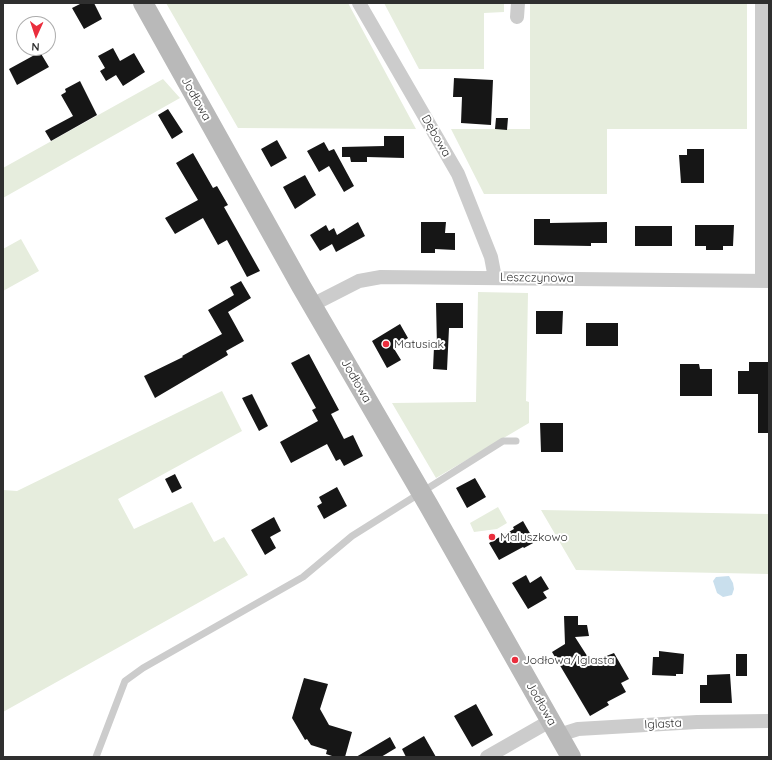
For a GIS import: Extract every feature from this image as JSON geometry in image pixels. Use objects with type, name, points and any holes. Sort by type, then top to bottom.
[{"type":"street","name":"Jodłowa","points":[[143,3],[312,305],[422,494],[571,757]]},
{"type":"street","name":"Dębowa","points":[[359,3],[458,174],[491,257],[495,278]]},
{"type":"street","points":[[762,3],[766,281]]},
{"type":"street","name":"Leszczynowa","points":[[312,305],[359,280],[381,277],[766,281]]},
{"type":"street","name":"Iglasta","points":[[487,757],[554,728],[578,729],[697,722],[769,721]]},
{"type":"lane","points":[[96,757],[125,681],[142,668],[303,577],[352,536],[422,494],[503,441],[516,441]]},
{"type":"green space","points":[[166,3],[348,3],[416,129],[238,128]]},
{"type":"green space","points":[[384,3],[504,3],[504,12],[484,13],[484,69],[419,69]]},
{"type":"green space","points":[[530,3],[747,3],[747,129],[607,129],[607,194],[484,194],[451,129],[530,129]]},
{"type":"green space","points":[[163,79],[180,98],[3,198],[3,168]]},
{"type":"green space","points":[[21,239],[39,271],[3,291],[3,249]]},
{"type":"green space","points":[[478,292],[528,293],[526,401],[529,402],[529,423],[436,478],[392,403],[476,402]]},
{"type":"green space","points":[[222,391],[242,431],[118,499],[134,529],[192,502],[214,542],[224,537],[248,575],[3,712],[3,490],[17,491]]},
{"type":"green space","points":[[498,507],[507,523],[497,529],[474,532],[470,523]]},
{"type":"green space","points":[[541,510],[769,514],[769,574],[576,570]]},
{"type":"water","points":[[729,576],[733,583],[734,589],[732,595],[723,597],[717,593],[713,581],[716,577]]},
{"type":"building","points":[[82,3],[94,3],[102,19],[84,29],[72,8]]},
{"type":"building","points":[[113,48],[120,61],[134,53],[145,72],[123,86],[116,75],[106,81],[100,71],[105,68],[98,56]]},
{"type":"building","points":[[33,56],[42,56],[49,67],[17,85],[9,69]]},
{"type":"building","points":[[454,78],[493,80],[491,125],[461,123],[462,97],[453,97]]},
{"type":"building","points":[[80,81],[97,115],[51,141],[45,131],[73,116],[61,95],[66,92],[65,89]]},
{"type":"building","points":[[168,109],[183,132],[172,139],[158,115]]},
{"type":"building","points":[[496,118],[508,118],[507,130],[495,129]]},
{"type":"building","points":[[384,136],[404,136],[404,158],[367,157],[367,162],[351,162],[350,157],[342,157],[342,147],[384,146]]},
{"type":"building","points":[[277,140],[287,158],[271,167],[261,149]]},
{"type":"building","points":[[324,142],[329,151],[334,149],[354,186],[344,192],[329,166],[319,172],[307,151]]},
{"type":"building","points":[[687,149],[704,149],[704,183],[681,183],[679,155],[687,155]]},
{"type":"building","points":[[193,153],[213,188],[217,186],[228,205],[224,207],[260,271],[247,277],[227,240],[218,245],[203,218],[175,234],[165,218],[198,200],[176,163]]},
{"type":"building","points":[[305,175],[316,195],[295,209],[283,187]]},
{"type":"building","points":[[534,219],[550,219],[550,223],[607,222],[607,243],[591,243],[591,246],[534,245]]},
{"type":"building","points":[[358,222],[365,236],[336,252],[332,244],[320,251],[310,235],[326,225],[329,231],[334,228],[337,235]]},
{"type":"building","points":[[421,222],[446,222],[445,233],[455,233],[455,250],[435,249],[435,253],[421,253]]},
{"type":"building","points":[[695,225],[734,225],[733,246],[723,246],[723,250],[706,250],[706,246],[695,246]]},
{"type":"building","points":[[635,226],[672,226],[672,246],[635,246]]},
{"type":"building","points":[[241,281],[251,298],[228,312],[244,341],[226,351],[228,355],[155,398],[144,376],[183,357],[182,356],[222,334],[208,310],[234,295],[230,287]]},
{"type":"building","points":[[436,303],[463,303],[463,328],[449,328],[447,370],[433,369],[434,347],[437,347]]},
{"type":"building","points":[[536,311],[563,311],[562,334],[536,334]]},
{"type":"building","points":[[586,323],[618,323],[618,346],[586,346]]},
{"type":"building","name":"Matusiak","points":[[400,324],[408,338],[393,347],[401,360],[387,368],[372,341]]},
{"type":"building","points":[[309,354],[339,410],[331,414],[344,439],[353,435],[363,456],[344,466],[340,459],[336,461],[327,444],[291,463],[280,442],[318,421],[312,410],[316,408],[291,363]]},
{"type":"building","points":[[749,362],[769,362],[769,433],[758,433],[758,394],[738,394],[738,371],[749,371]]},
{"type":"building","points":[[680,364],[699,364],[700,369],[712,369],[712,396],[680,396]]},
{"type":"building","points":[[252,394],[268,426],[259,431],[242,398]]},
{"type":"building","points":[[540,423],[563,423],[563,452],[541,452]]},
{"type":"building","points":[[175,474],[182,488],[172,493],[165,479]]},
{"type":"building","points":[[475,478],[486,497],[467,508],[456,488]]},
{"type":"building","points":[[337,487],[347,506],[324,519],[317,506],[322,503],[319,497]]},
{"type":"building","points":[[274,517],[281,531],[270,537],[276,548],[265,555],[251,530]]},
{"type":"building","points":[[523,521],[535,542],[499,560],[489,543],[514,529],[513,527]]},
{"type":"building","points":[[526,575],[530,583],[541,576],[549,589],[543,592],[547,598],[528,609],[512,583]]},
{"type":"building","points":[[564,616],[578,616],[578,625],[587,625],[589,636],[575,637],[591,662],[614,653],[629,679],[621,683],[626,692],[607,702],[609,705],[590,716],[552,652],[565,644]]},
{"type":"building","points":[[659,651],[684,654],[683,674],[676,674],[676,676],[652,675],[653,657],[659,657]]},
{"type":"building","points":[[736,654],[747,654],[747,676],[736,676]]},
{"type":"building","points":[[730,674],[732,703],[700,703],[700,685],[707,685],[707,675]]},
{"type":"building","points":[[304,678],[328,684],[320,709],[329,725],[352,732],[345,757],[335,757],[326,754],[327,750],[311,745],[307,739],[305,740],[292,718]]},
{"type":"building","points":[[476,704],[493,735],[472,747],[454,716]]},
{"type":"building","points":[[424,736],[436,757],[406,757],[402,749]]},
{"type":"building","points":[[390,737],[396,748],[381,757],[356,757]]},
{"type":"place","name":"Matusiak","points":[[386,344]]},
{"type":"place","name":"Maluszkowo","points":[[492,537]]},
{"type":"place","name":"Jodłowa/Iglasta","points":[[515,660]]}]
